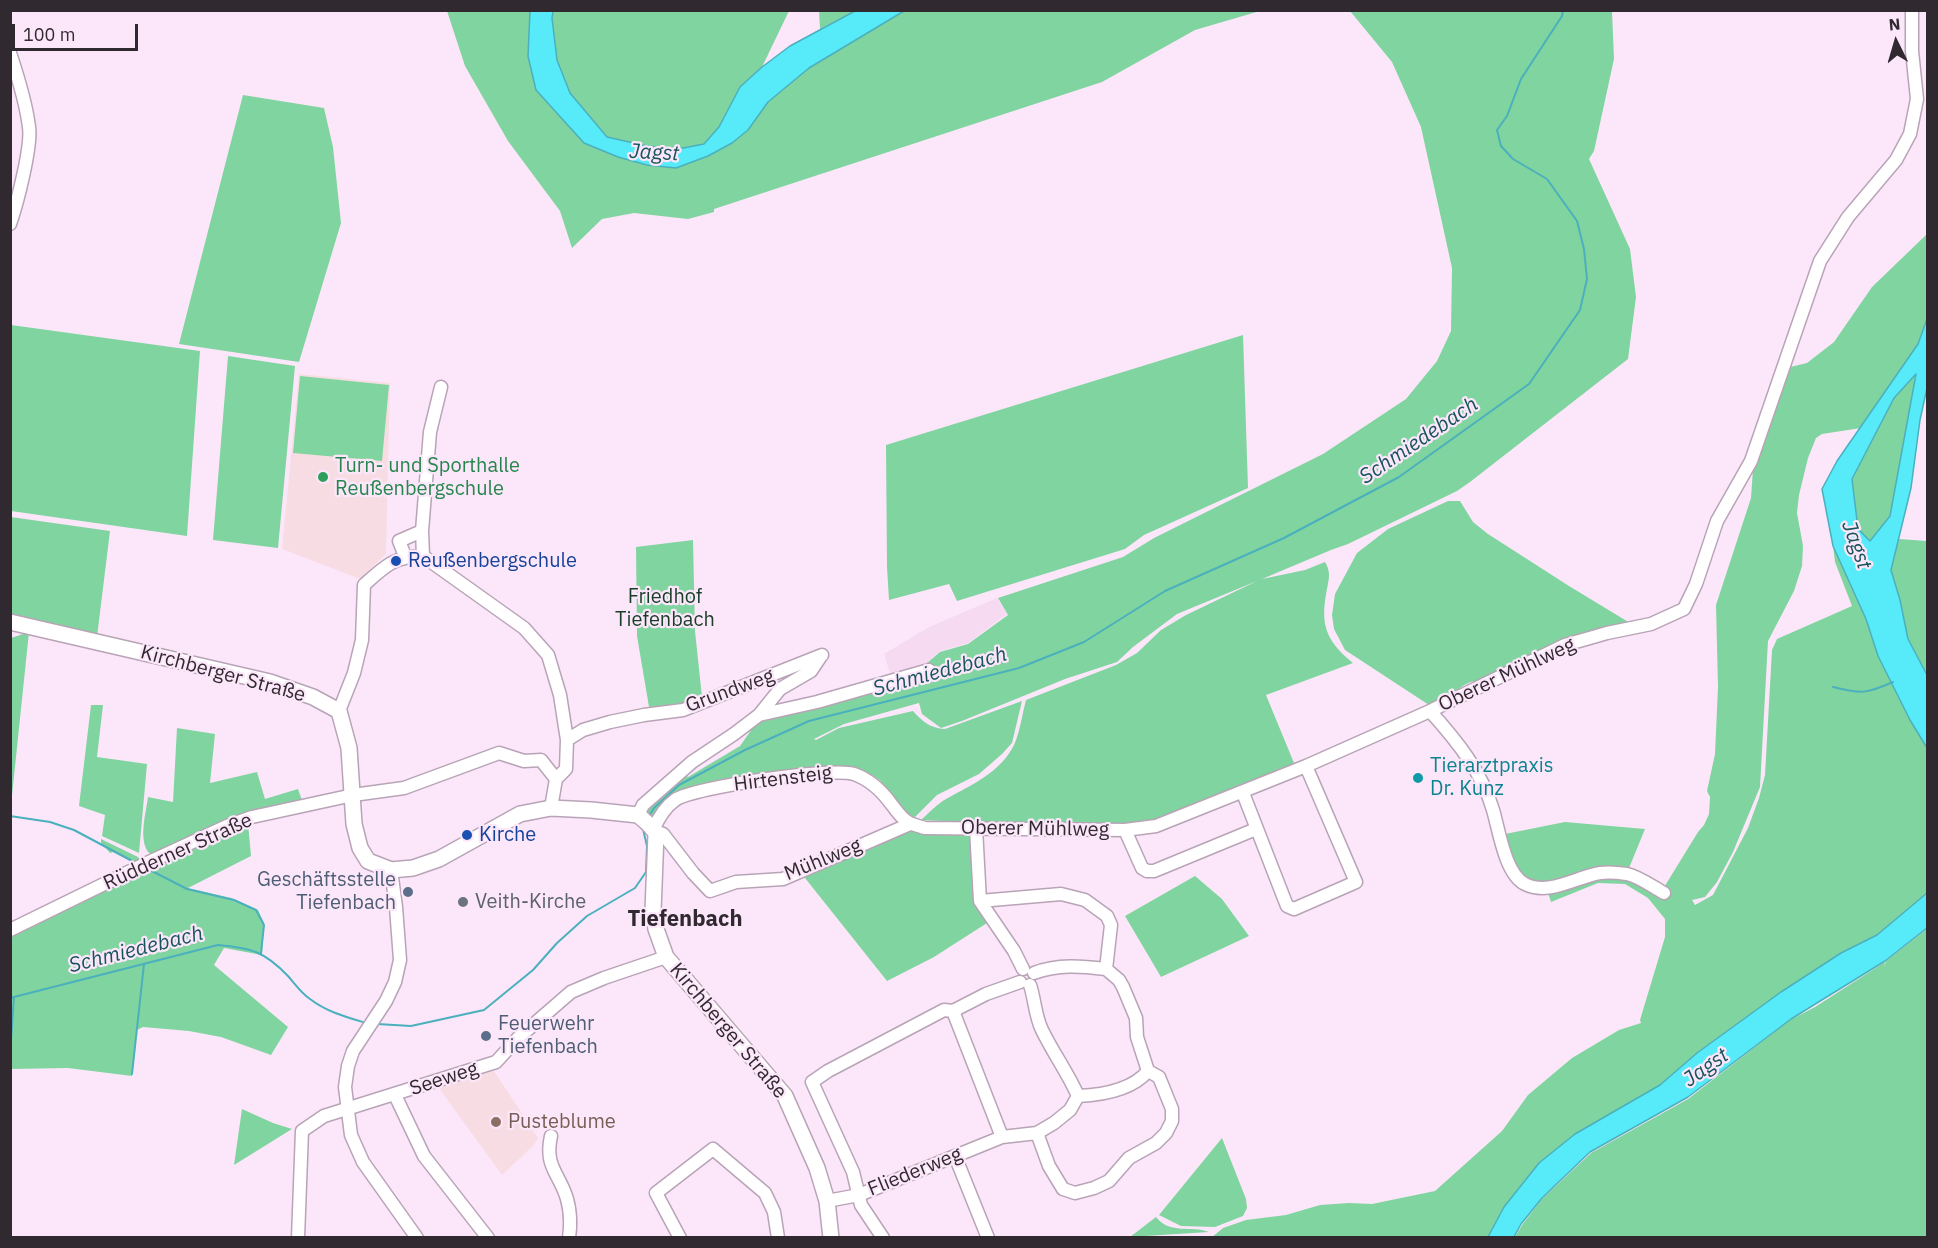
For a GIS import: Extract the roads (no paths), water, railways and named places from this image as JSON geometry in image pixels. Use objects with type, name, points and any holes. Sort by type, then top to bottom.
[{"type":"main road","name":"Kirchberger Straße","points":[[10,622],[270,682],[313,697],[339,711]]},
{"type":"main road","points":[[339,711],[349,748],[354,824],[360,848],[368,861],[391,870],[413,868],[439,859],[520,814],[551,808],[645,822]]},
{"type":"main road","name":"Kirchberger Straße","points":[[645,822],[656,834],[653,911],[656,929],[666,957],[785,1096],[817,1168],[827,1201],[831,1238]]},
{"type":"street","name":"Oberer Mühlweg","points":[[910,824],[925,828],[1125,830],[1156,826],[1306,766],[1430,711],[1565,645],[1651,624],[1684,609],[1696,584],[1717,521],[1751,461],[1820,261],[1848,217],[1896,160],[1910,134],[1917,99],[1912,51],[1912,10]]},
{"type":"street","points":[[10,53],[20,83],[30,129],[10,224]]},
{"type":"street","points":[[423,556],[422,531],[430,432],[441,387]]},
{"type":"street","points":[[405,556],[399,541],[422,531]]},
{"type":"street","points":[[339,711],[354,673],[362,640],[364,585],[382,569],[405,556],[423,556],[524,628],[548,655],[560,695],[567,740],[566,769],[556,779],[551,808]]},
{"type":"street","name":"Grundweg","points":[[567,740],[583,730],[610,722],[683,710],[822,655],[811,671],[780,689],[759,715]]},
{"type":"street","points":[[645,822],[643,805],[692,762],[759,715],[817,702],[929,670]]},
{"type":"street","points":[[1430,711],[1463,749],[1476,771],[1493,810],[1504,853],[1512,870],[1524,884],[1546,888],[1601,873],[1629,874],[1664,893]]},
{"type":"street","name":"Rüdderner Straße","points":[[10,930],[227,826],[252,817],[353,795],[405,788],[499,753],[524,761],[541,760],[556,779]]},
{"type":"street","points":[[1242,793],[1287,906],[1294,909],[1356,882],[1306,766]]},
{"type":"street","name":"Hirtensteig","points":[[645,822],[658,819],[675,800],[713,788],[841,771],[876,785],[902,818],[910,824]]},
{"type":"street","name":"Mühlweg","points":[[645,822],[663,834],[710,891],[736,882],[783,879],[910,824]]},
{"type":"street","points":[[976,828],[980,901],[1014,951],[1027,977],[1042,1031],[1078,1096],[1113,1091],[1142,1078],[1148,1071]]},
{"type":"street","points":[[1125,830],[1142,868],[1154,871],[1256,829]]},
{"type":"street","points":[[391,870],[400,960],[395,981],[386,1001],[353,1051],[345,1087],[351,1135],[363,1162],[417,1238]]},
{"type":"street","points":[[980,901],[1061,894],[1085,900],[1107,916],[1111,925],[1106,969]]},
{"type":"street","name":"Seeweg","points":[[298,1238],[302,1131],[324,1116],[496,1062],[518,1038],[571,992],[666,957]]},
{"type":"street","points":[[883,1238],[861,1205],[853,1172],[812,1082],[828,1071],[944,1010],[953,1011],[986,994],[1046,969],[1080,966],[1106,969],[1124,987],[1136,1018],[1137,1037],[1148,1071],[1159,1077],[1172,1109],[1172,1121],[1166,1133],[1156,1143],[1129,1158],[1109,1181],[1075,1193],[1063,1188],[1049,1166],[1037,1133]]},
{"type":"street","points":[[953,1011],[1002,1137]]},
{"type":"street","points":[[395,1095],[424,1156],[488,1238]]},
{"type":"street","name":"Fliederweg","points":[[827,1201],[859,1195],[1002,1137],[1037,1133],[1070,1110],[1078,1096]]},
{"type":"street","points":[[551,1136],[549,1162],[567,1197],[571,1219],[569,1238]]},
{"type":"street","points":[[680,1238],[656,1193],[713,1149],[765,1193],[774,1212],[778,1238]]},
{"type":"street","points":[[956,1156],[988,1238]]},
{"type":"water","name":"Jagst","points":[[530,11],[553,11],[557,60],[570,93],[607,137],[647,146],[678,149],[704,144],[719,127],[740,87],[790,46],[855,11],[904,11],[809,68],[768,102],[748,130],[732,143],[708,156],[676,168],[647,165],[618,157],[584,143],[536,90],[528,56]]},
{"type":"water","name":"Jagst","points":[[1927,319],[1927,388],[1920,420],[1911,488],[1891,570],[1908,639],[1927,675],[1927,748],[1910,720],[1878,656],[1866,619],[1833,546],[1822,489],[1837,461],[1918,344]],"holes":[[[1916,374],[1890,516],[1870,541],[1858,529],[1852,479],[1894,398]]]},
{"type":"water","name":"Jagst","points":[[1927,893],[1927,928],[1885,961],[1791,1019],[1688,1097],[1590,1152],[1542,1198],[1521,1224],[1514,1237],[1488,1237],[1504,1207],[1539,1163],[1575,1134],[1660,1085],[1697,1053],[1781,992],[1841,953],[1877,935]]},
{"type":"waterway","name":"Schmiedebach","points":[[649,816],[654,808],[679,785],[745,750],[809,721],[1019,668],[1084,642],[1165,591],[1284,538],[1399,477],[1529,384],[1580,310],[1587,279],[1584,249],[1577,221],[1547,179],[1513,159],[1501,146],[1497,130],[1507,116],[1521,79],[1562,16],[1563,10]]},
{"type":"waterway","points":[[1833,687],[1863,692],[1893,682]]},
{"type":"waterway","points":[[10,816],[50,822],[74,830],[136,863]]},
{"type":"waterway","name":"Schmiedebach","points":[[377,1024],[411,1026],[484,1010],[533,970],[557,943],[587,916],[635,888],[646,872],[647,846],[643,829]]},
{"type":"waterway","points":[[150,870],[187,889],[234,900],[256,910],[264,925],[261,953]]},
{"type":"waterway","name":"Schmiedebach","points":[[10,998],[218,945],[248,950],[264,956],[316,1004],[337,1014],[366,1023]]},
{"type":"waterway","points":[[132,1074],[144,964]]},
{"type":"waterway","points":[[10,1054],[14,997]]},
{"type":"place","name":"Turn- und Sporthalle Reußenbergschule","points":[[323,477]]},
{"type":"place","name":"Reußenbergschule","points":[[396,561]]},
{"type":"place","name":"Tierarztpraxis Dr. Kunz","points":[[1418,778]]},
{"type":"place","name":"Kirche","points":[[467,835]]},
{"type":"place","name":"Geschäftsstelle Tiefenbach","points":[[408,892]]},
{"type":"place","name":"Veith-Kirche","points":[[463,902]]},
{"type":"place","name":"Feuerwehr Tiefenbach","points":[[486,1036]]},
{"type":"place","name":"Pusteblume","points":[[496,1122]]},
{"type":"district","name":"Tiefenbach","points":[[685,920]]},
{"type":"park label","name":"Friedhof Tiefenbach","points":[[665,608]]}]
